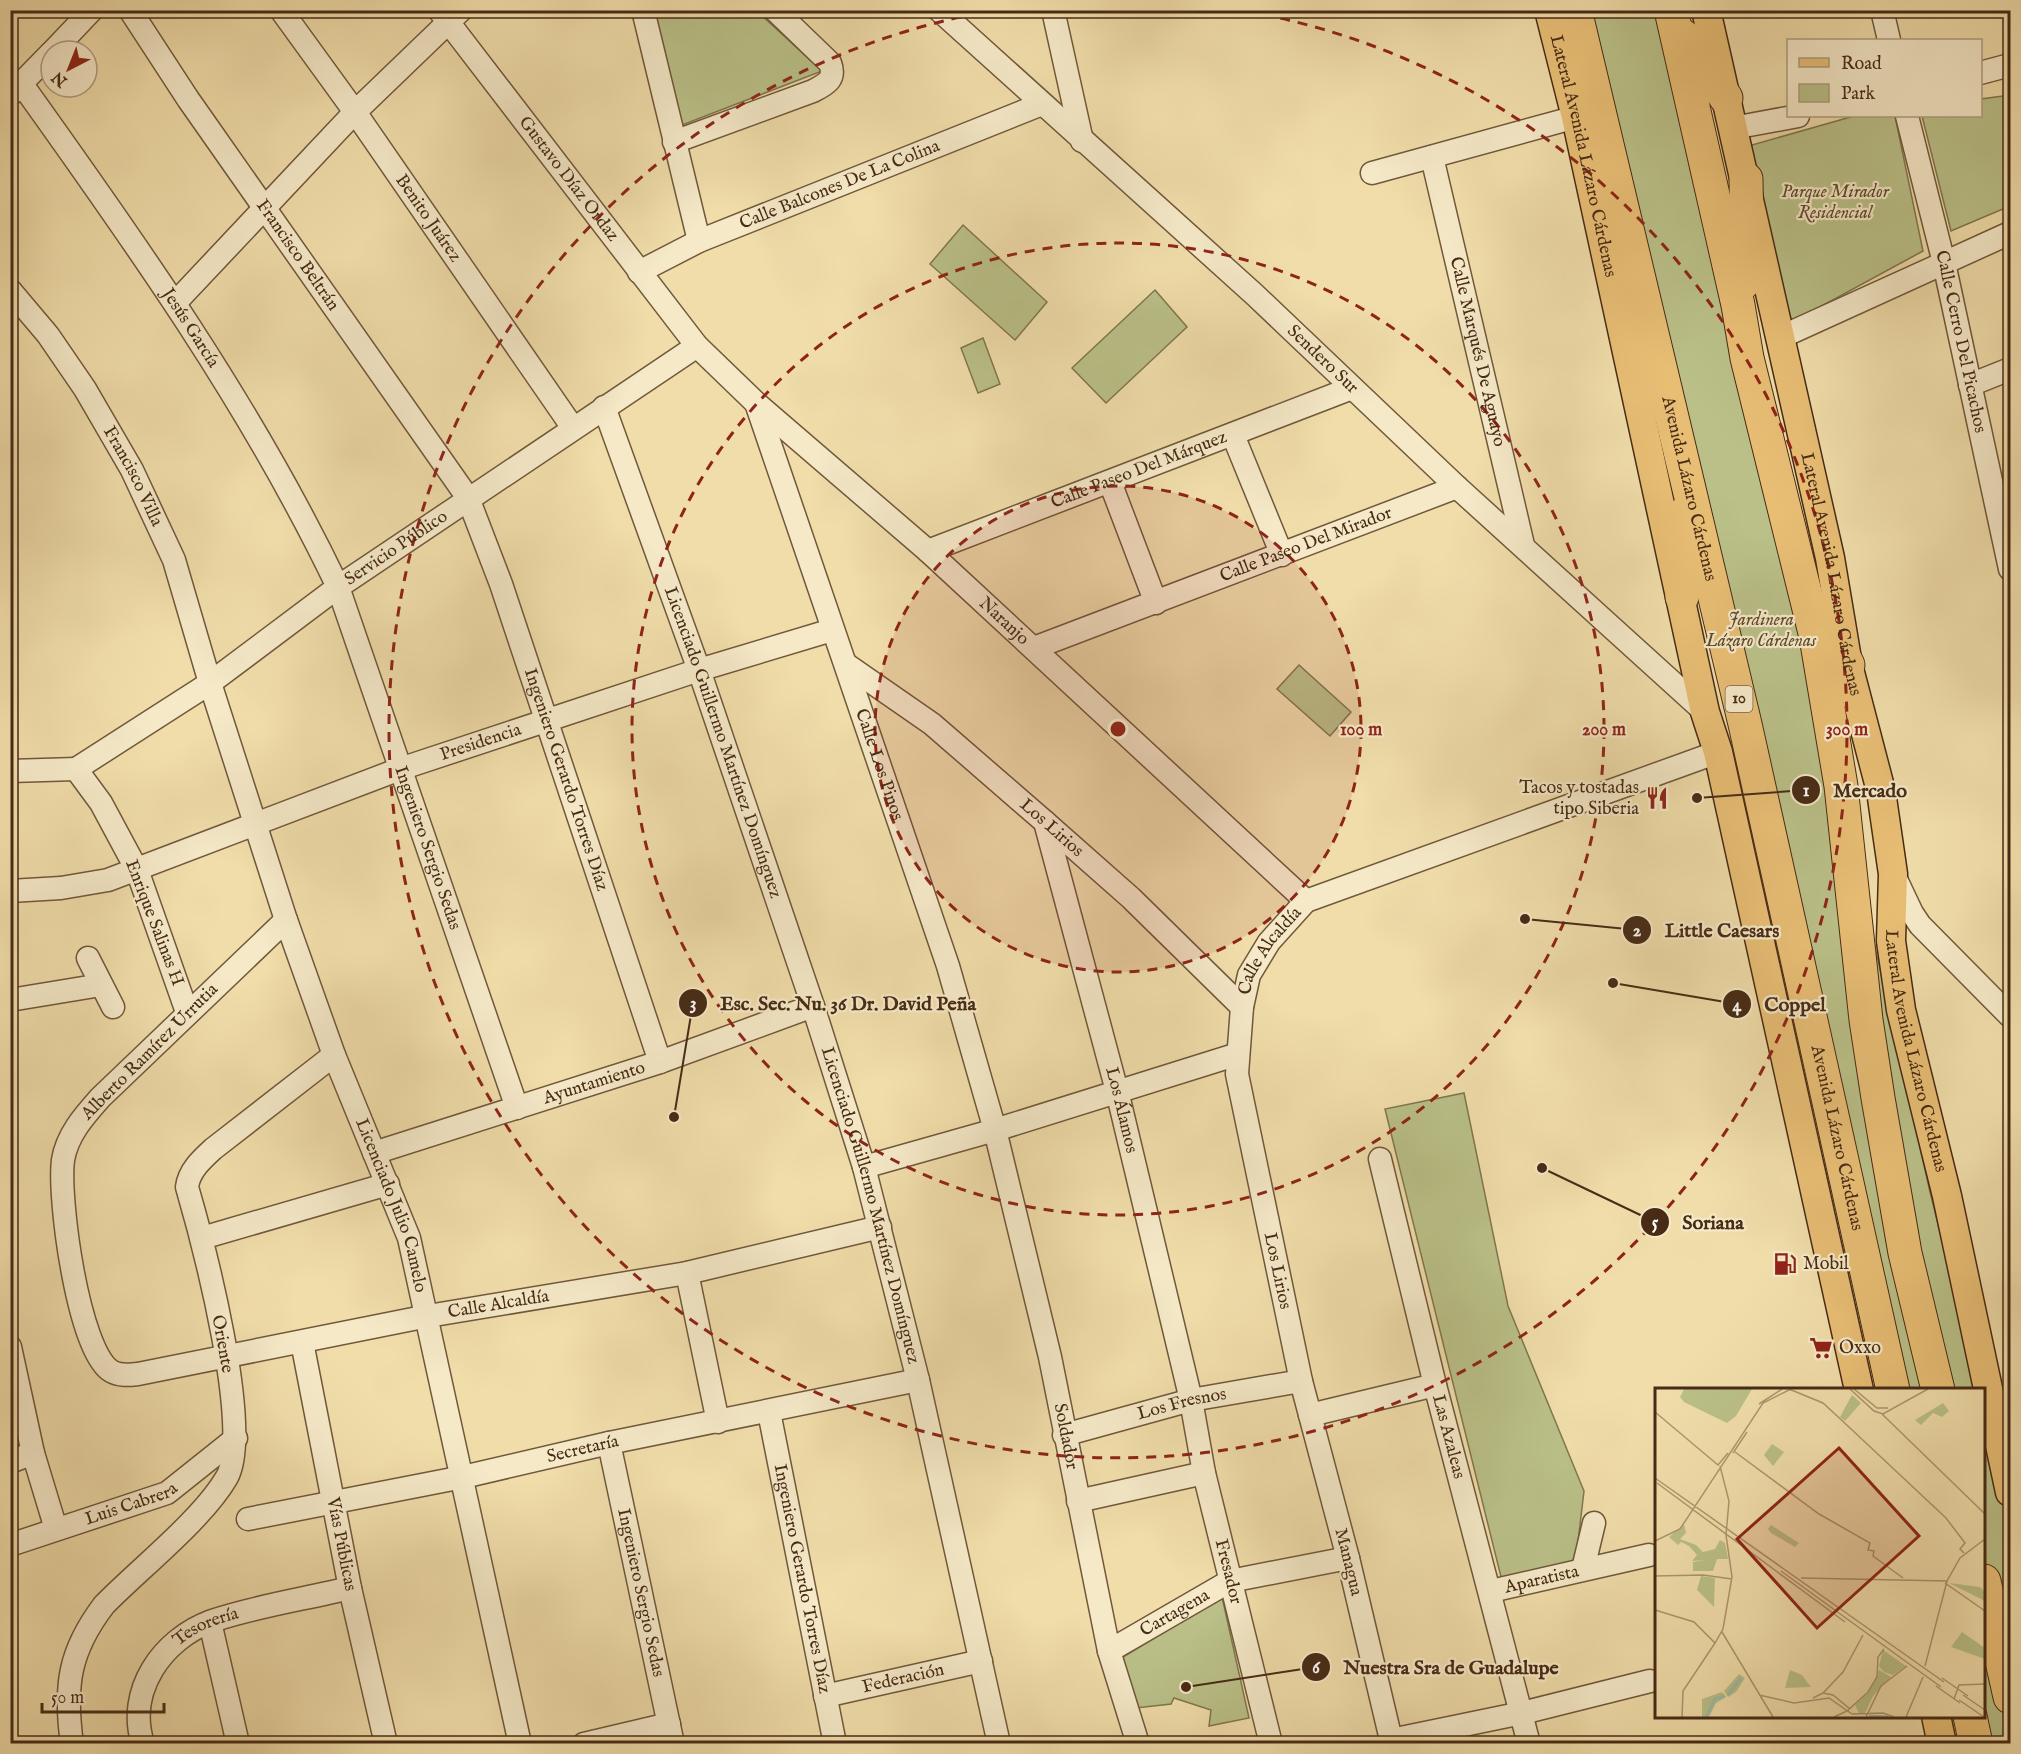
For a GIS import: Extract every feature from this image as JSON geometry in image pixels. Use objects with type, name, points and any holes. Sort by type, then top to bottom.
[{"type":"highway","points":[[1558,10],[1586,106]]},
{"type":"highway","name":"Avenida Lázaro Cárdenas","points":[[1575,10],[1586,106],[1682,462],[1745,724],[1893,1388]]},
{"type":"highway","points":[[1672,16],[1730,113]]},
{"type":"highway","points":[[1672,16],[1738,305],[1747,358],[1816,637],[1835,748],[1853,886],[1866,1020],[1878,1098],[1905,1253],[1938,1388]]},
{"type":"highway","points":[[1738,305],[1746,257],[1746,180]]},
{"type":"highway","points":[[1682,462],[1682,597]]},
{"type":"highway","points":[[1796,562],[1848,665]]},
{"type":"highway","points":[[1985,1590],[2010,1697]]},
{"type":"main road","name":"Lateral Avenida Lázaro Cárdenas","points":[[1550,10],[1586,106],[1705,712],[1718,752],[1859,1388]]},
{"type":"main road","name":"Lateral Avenida Lázaro Cárdenas","points":[[1706,10],[1830,558],[1848,665],[1881,791],[1893,874],[1891,941],[1900,1010],[1947,1196],[2010,1492]]},
{"type":"main road","points":[[1936,1718],[1942,1743]]},
{"type":"street","points":[[64,39],[92,10]]},
{"type":"street","name":"Francisco Beltrán","points":[[130,10],[188,99],[468,498]]},
{"type":"street","name":"Benito Juárez","points":[[282,10],[573,428]]},
{"type":"street","points":[[643,10],[699,241]]},
{"type":"street","points":[[674,142],[813,91],[831,79],[833,72],[830,63],[776,10]]},
{"type":"street","name":"Sendero Sur","points":[[939,10],[1255,295],[1457,487],[1523,544],[1705,712]]},
{"type":"street","points":[[1053,10],[1083,141]]},
{"type":"street","points":[[1882,10],[1889,39]]},
{"type":"street","points":[[176,302],[449,15]]},
{"type":"street","name":"Gustavo Díaz Ordaz","points":[[449,15],[639,272],[697,346]]},
{"type":"street","points":[[16,88],[39,65]]},
{"type":"street","points":[[1982,72],[2010,65]]},
{"type":"street","name":"Jesús García","points":[[16,88],[176,302],[262,441],[309,525],[338,587]]},
{"type":"street","name":"Calle Balcones De La Colina","points":[[639,272],[699,241],[1042,104]]},
{"type":"street","points":[[1372,173],[1586,106]]},
{"type":"street","points":[[1730,113],[1787,116]]},
{"type":"street","name":"Calle Cerro Del Picachos","points":[[1907,117],[1944,263],[2010,569]]},
{"type":"street","name":"Calle Marqués De Aguayo","points":[[1432,156],[1523,544]]},
{"type":"street","points":[[1779,338],[2010,233]]},
{"type":"street","name":"Francisco Villa","points":[[10,290],[48,335],[85,388],[132,470],[174,560],[210,683]]},
{"type":"street","name":"Servicio Público","points":[[76,769],[102,755],[118,740],[210,683],[338,587],[697,346]]},
{"type":"street","name":"Naranjo","points":[[697,346],[756,403],[928,550],[1306,901]]},
{"type":"street","points":[[1970,385],[2010,369]]},
{"type":"street","name":"Calle Paseo Del Márquez","points":[[928,550],[1352,388]]},
{"type":"street","name":"Calle Los Pinos","points":[[756,403],[832,630],[847,664],[948,966],[995,1130]]},
{"type":"street","name":"Licenciado Guillermo Martínez Domínguez","points":[[604,407],[699,670],[813,1006],[864,1167],[918,1380],[999,1743]]},
{"type":"street","points":[[1233,435],[1282,555]]},
{"type":"street","points":[[1989,476],[2010,495]]},
{"type":"street","points":[[1110,482],[1156,603]]},
{"type":"street","name":"Calle Paseo Del Mirador","points":[[1034,648],[1457,487]]},
{"type":"street","name":"Ingeniero Gerardo Torres Díaz","points":[[468,498],[501,584],[660,1062]]},
{"type":"street","name":"Ingeniero Sergio Sedas","points":[[338,587],[517,1108]]},
{"type":"street","name":"Presidencia","points":[[10,891],[85,885],[136,870],[400,769],[699,670],[832,630]]},
{"type":"street","name":"Los Lirios","points":[[847,664],[932,724],[1045,822],[1131,898],[1242,1008]]},
{"type":"street","name":"Licenciado Julio Camelo","points":[[210,683],[286,920],[334,1055],[409,1238],[428,1316],[520,1743]]},
{"type":"street","name":"Calle Alcaldía","points":[[1238,1054],[1242,1008],[1249,975],[1269,942],[1306,901],[1718,752]]},
{"type":"street","points":[[10,771],[76,769]]},
{"type":"street","name":"Enrique Salinas H","points":[[76,769],[100,803],[136,870],[187,1012]]},
{"type":"street","name":"Los Álamos","points":[[1045,822],[1117,1091],[1191,1400]]},
{"type":"street","points":[[1893,874],[1912,914],[1920,925],[2010,1016]]},
{"type":"street","name":"Alberto Ramírez Urrutia","points":[[118,1374],[107,1367],[98,1355],[80,1309],[68,1235],[63,1159],[70,1138],[90,1109],[187,1012],[286,920]]},
{"type":"street","points":[[88,958],[113,1007]]},
{"type":"street","points":[[10,1000],[101,985]]},
{"type":"street","name":"Ayuntamiento","points":[[374,1153],[660,1062],[813,1006]]},
{"type":"street","points":[[864,1167],[995,1130],[1238,1054]]},
{"type":"street","name":"Los Lirios","points":[[1238,1054],[1237,1074],[1301,1381]]},
{"type":"street","name":"Oriente","points":[[72,1743],[69,1713],[70,1678],[78,1645],[104,1605],[185,1526],[219,1488],[228,1476],[236,1438],[226,1354],[202,1238],[187,1187],[191,1173],[213,1149],[334,1055]]},
{"type":"street","name":"Soldador","points":[[995,1130],[1050,1357],[1109,1651],[1138,1743]]},
{"type":"street","name":"Las Azaleas","points":[[1380,1160],[1435,1385],[1491,1591],[1529,1743]]},
{"type":"street","points":[[202,1238],[387,1184]]},
{"type":"street","name":"Calle Alcaldía","points":[[118,1374],[138,1374],[226,1354],[302,1342],[428,1316],[687,1273],[880,1227]]},
{"type":"street","points":[[687,1273],[718,1422]]},
{"type":"street","name":"Vías Públicas","points":[[302,1342],[350,1588],[386,1743]]},
{"type":"street","points":[[10,1347],[33,1453],[56,1529]]},
{"type":"street","name":"Secretaría","points":[[248,1519],[463,1477],[609,1443],[918,1380]]},
{"type":"street","name":"Los Fresnos","points":[[1064,1435],[1191,1400],[1301,1381]]},
{"type":"street","name":"Managua","points":[[1301,1381],[1348,1558],[1391,1742]]},
{"type":"street","points":[[1310,1415],[1435,1385]]},
{"type":"street","name":"Fresador","points":[[1191,1400],[1204,1473],[1270,1743]]},
{"type":"street","name":"Ingeniero Gerardo Torres Díaz","points":[[769,1412],[835,1743]]},
{"type":"street","name":"Luis Cabrera","points":[[10,1545],[166,1492],[236,1438]]},
{"type":"street","name":"Ingeniero Sergio Sedas","points":[[609,1443],[671,1734]]},
{"type":"street","points":[[10,1462],[33,1453]]},
{"type":"street","points":[[1078,1501],[1204,1473]]},
{"type":"street","name":"Aparatista","points":[[1491,1591],[1583,1569],[1594,1523]]},
{"type":"street","points":[[1583,1569],[1648,1555]]},
{"type":"street","name":"Cartagena","points":[[1109,1651],[1230,1581],[1348,1558]]},
{"type":"street","name":"Tesorería","points":[[143,1743],[137,1710],[150,1672],[169,1648],[210,1622],[350,1588]]},
{"type":"street","points":[[210,1622],[238,1743]]},
{"type":"street","name":"Federación","points":[[825,1696],[981,1661]]},
{"type":"street","points":[[1391,1742],[1522,1713],[1650,1681]]},
{"type":"street","points":[[584,1743],[671,1734]]},
{"type":"green space","points":[[655,11],[757,11],[822,71],[682,125]]},
{"type":"green space","name":"Jardinera Lázaro Cárdenas","points":[[1576,11],[1665,11],[1930,1192],[1979,1388],[1896,1388]]},
{"type":"green space","points":[[2010,95],[2010,206],[1951,231],[1922,117],[1982,117],[1982,99]]},
{"type":"green space","name":"Parque Mirador Residencial","points":[[1850,117],[1895,117],[1923,251],[1783,327],[1745,147]]},
{"type":"green space","points":[[963,225],[1047,302],[1015,340],[930,264]]},
{"type":"green space","points":[[1155,290],[1187,327],[1106,403],[1072,368]]},
{"type":"green space","points":[[983,338],[1000,384],[978,393],[961,348]]},
{"type":"green space","points":[[1299,665],[1351,712],[1330,736],[1277,689]]},
{"type":"green space","points":[[1464,1093],[1508,1306],[1584,1491],[1575,1567],[1502,1581],[1385,1109]]},
{"type":"green space","points":[[1985,1413],[2010,1519],[2010,1743],[1971,1743],[1985,1718]]},
{"type":"green space","points":[[1222,1597],[1249,1718],[1209,1726],[1211,1710],[1174,1698],[1171,1704],[1136,1708],[1123,1657]]},
{"type":"place","name":"Tacos y tostadas tipo Siberia","points":[[1657,798]]},
{"type":"place","name":"Mercado","points":[[1697,798]]},
{"type":"place","name":"Little Caesars","points":[[1525,919]]},
{"type":"place","name":"Coppel","points":[[1613,983]]},
{"type":"place","name":"Esc. Sec. Nu. 36 Dr. David Peña","points":[[674,1117]]},
{"type":"place","name":"Soriana","points":[[1542,1168]]},
{"type":"place","name":"Mobil","points":[[1785,1264]]},
{"type":"place","name":"Oxxo","points":[[1821,1348]]},
{"type":"place","name":"Nuestra Sra de Guadalupe","points":[[1186,1687]]}]
